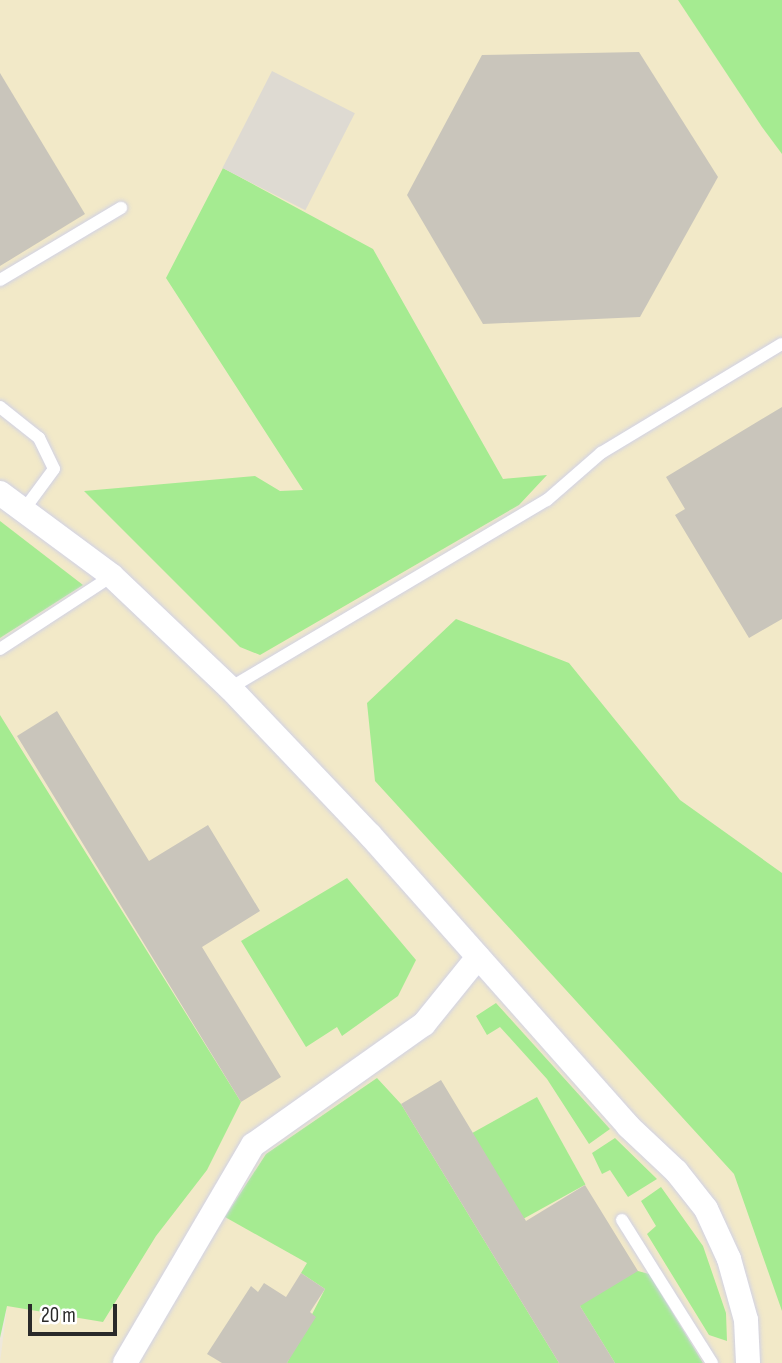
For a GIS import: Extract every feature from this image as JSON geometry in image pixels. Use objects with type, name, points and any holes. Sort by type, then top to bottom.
[{"type":"street","points":[[0,493],[112,576],[230,688],[706,1209],[740,1292],[748,1363]]},
{"type":"street","points":[[125,1363],[253,1145],[424,1024],[478,957]]},
{"type":"lane","points":[[0,280],[121,208]]},
{"type":"lane","points":[[230,688],[547,500],[601,453],[782,344]]},
{"type":"lane","points":[[0,407],[39,438],[54,469],[23,511]]},
{"type":"lane","points":[[0,649],[112,576]]},
{"type":"lane","points":[[622,1220],[712,1363]]},
{"type":"shaded area","points":[[0,0],[782,0],[782,1363],[0,1363],[7,1306],[0,1292]]},
{"type":"shaded area","points":[[272,71],[355,113],[305,210],[223,168]]},
{"type":"green space","points":[[678,0],[782,0],[782,154],[762,127]]},
{"type":"green space","points":[[223,168],[373,249],[503,479],[547,475],[519,505],[260,655],[240,647],[84,491],[255,476],[280,491],[303,490],[166,278]]},
{"type":"green space","points":[[0,521],[83,585],[0,638]]},
{"type":"green space","points":[[456,619],[569,663],[680,800],[782,873],[782,1311],[734,1174],[375,781],[367,703]]},
{"type":"green space","points":[[0,715],[241,1102],[207,1170],[156,1236],[103,1322],[7,1306],[0,1338]]},
{"type":"green space","points":[[347,878],[416,960],[398,996],[342,1036],[337,1027],[306,1047],[241,941]]},
{"type":"green space","points":[[496,1003],[610,1129],[589,1144],[547,1079],[500,1027],[487,1035],[476,1016]]},
{"type":"green space","points":[[377,1078],[401,1104],[559,1363],[287,1363],[325,1289],[301,1273],[307,1263],[225,1217],[266,1154]]},
{"type":"green space","points":[[537,1097],[585,1184],[521,1220],[472,1133]]},
{"type":"green space","points":[[615,1138],[657,1179],[628,1197],[610,1170],[602,1174],[592,1153]]},
{"type":"green space","points":[[661,1187],[703,1246],[726,1313],[727,1341],[709,1335],[647,1234],[656,1226],[641,1201]]},
{"type":"green space","points":[[638,1271],[649,1274],[703,1363],[615,1363],[562,1277]]},
{"type":"building","points":[[639,52],[718,177],[640,317],[483,324],[407,195],[482,55]]},
{"type":"building","points":[[0,73],[85,214],[0,266]]},
{"type":"building","points":[[782,407],[782,619],[749,638],[675,515],[685,509],[666,477]]},
{"type":"building","points":[[57,711],[149,861],[208,825],[260,911],[202,947],[281,1077],[241,1102],[17,736]]},
{"type":"building","points":[[441,1080],[526,1221],[585,1185],[638,1271],[580,1306],[615,1363],[559,1363],[401,1104]]},
{"type":"building","points":[[301,1273],[325,1289],[310,1312],[316,1317],[287,1363],[222,1363],[207,1354],[251,1286],[258,1292],[264,1283],[286,1297]]}]
